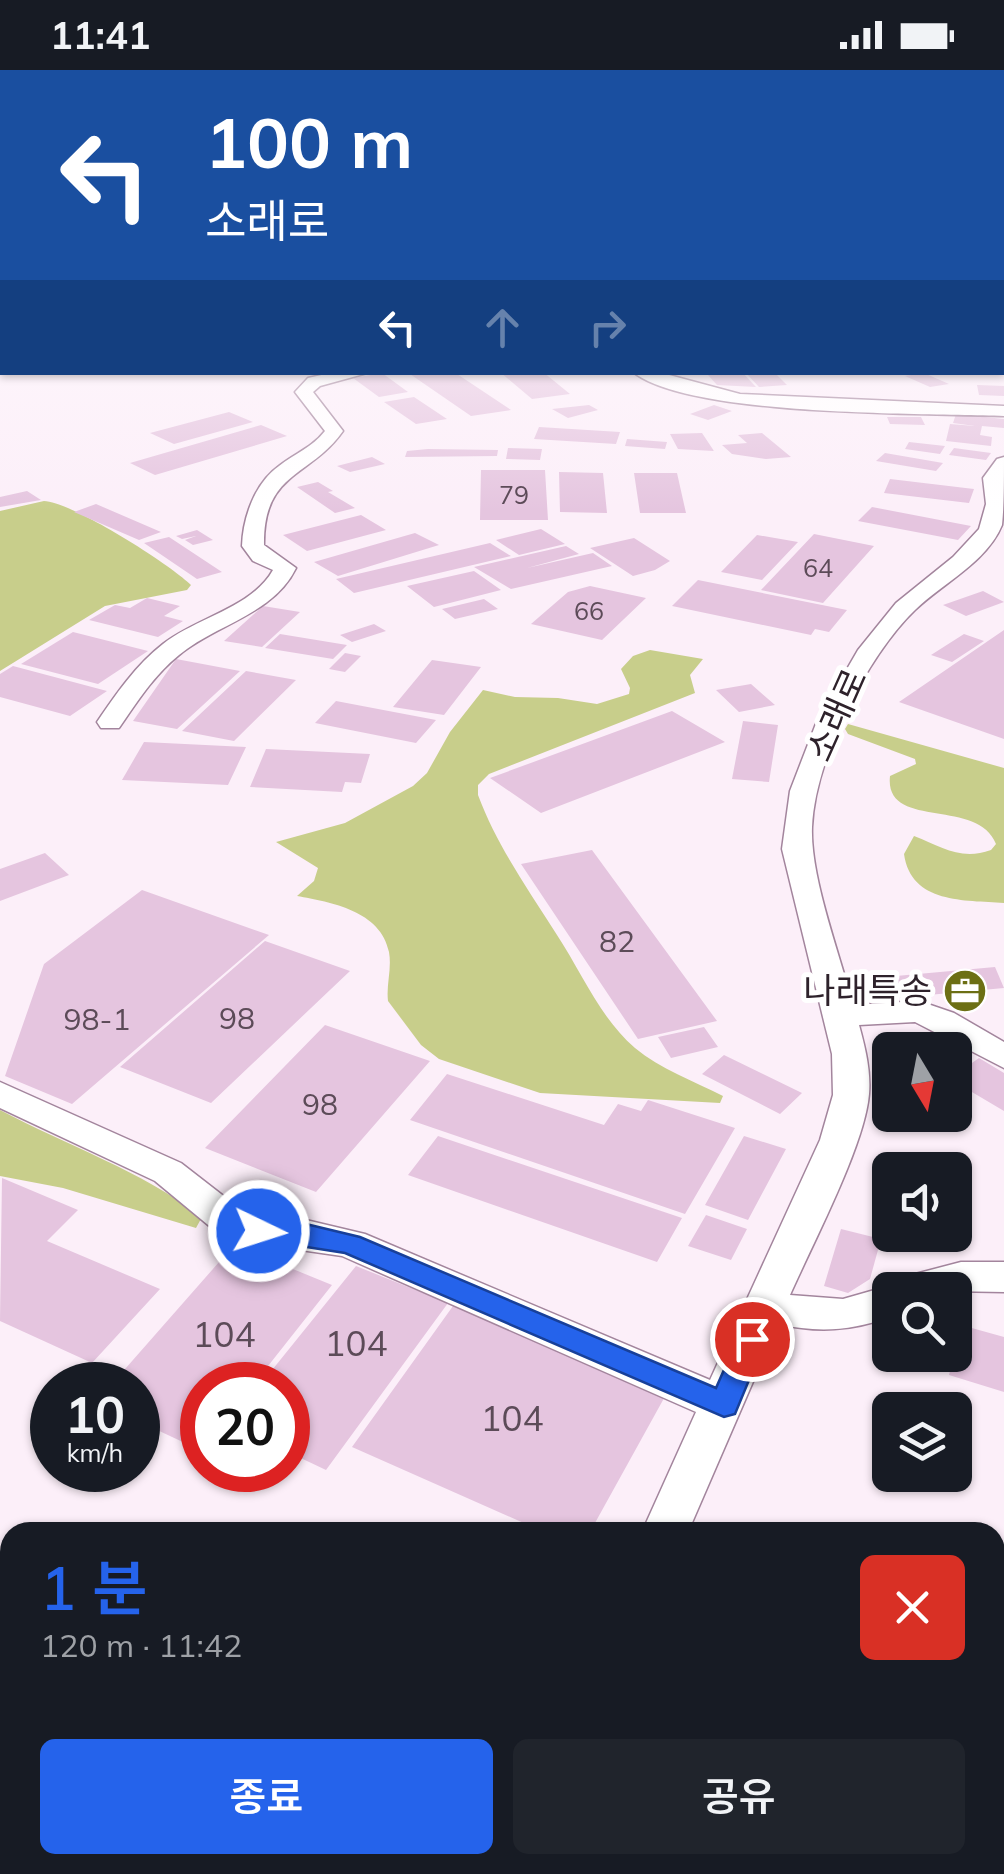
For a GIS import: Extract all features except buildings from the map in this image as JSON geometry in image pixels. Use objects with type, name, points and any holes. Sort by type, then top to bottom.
[{"type":"street","points":[[110,722],[134,688],[175,646],[266,594],[280,580],[285,568],[262,556],[252,540],[265,491],[280,470],[324,444],[334,431],[304,392],[314,382],[348,375]]},
{"type":"street","points":[[649,375],[684,388],[740,399],[1004,411]]},
{"type":"street","name":"소래로","points":[[670,1522],[838,1140],[851,1095],[849,1054],[797,849],[796,817],[854,672],[872,644],[904,608],[998,524],[993,478],[1004,463]]},
{"type":"street","points":[[840,1016],[919,1011],[1004,1056]]},
{"type":"street","points":[[0,1094],[168,1172],[239,1229],[306,1234],[350,1244],[724,1405]]},
{"type":"street","points":[[972,1277],[1004,1276]]},
{"type":"street","points":[[766,1306],[820,1318],[853,1316],[872,1308]]},
{"type":"green space","points":[[44,501],[75,511],[119,535],[191,585],[187,590],[105,606],[0,671],[0,511]]},
{"type":"green space","points":[[650,650],[703,659],[690,675],[695,693],[489,774],[478,785],[478,795],[514,867],[612,1023],[645,1055],[723,1096],[720,1103],[540,1093],[439,1059],[421,1045],[388,1001],[389,952],[376,927],[353,911],[297,896],[314,881],[318,868],[276,842],[345,823],[413,786],[427,773],[450,732],[483,690],[515,697],[597,704],[629,694],[621,669],[633,656]]},
{"type":"green space","points":[[848,724],[1004,768],[1004,903],[942,896],[917,882],[904,854],[914,836],[970,854],[991,850],[996,844],[986,830],[971,821],[902,803],[892,793],[890,776],[916,764],[915,759],[848,734]]},
{"type":"green space","points":[[0,1110],[178,1200],[202,1217],[196,1228],[63,1188],[0,1176]]},
{"type":"place","name":"나래특송","points":[[965,991]]},
{"type":"route","points":[[259,1231],[306,1234],[350,1244],[724,1405],[752,1339]]}]
